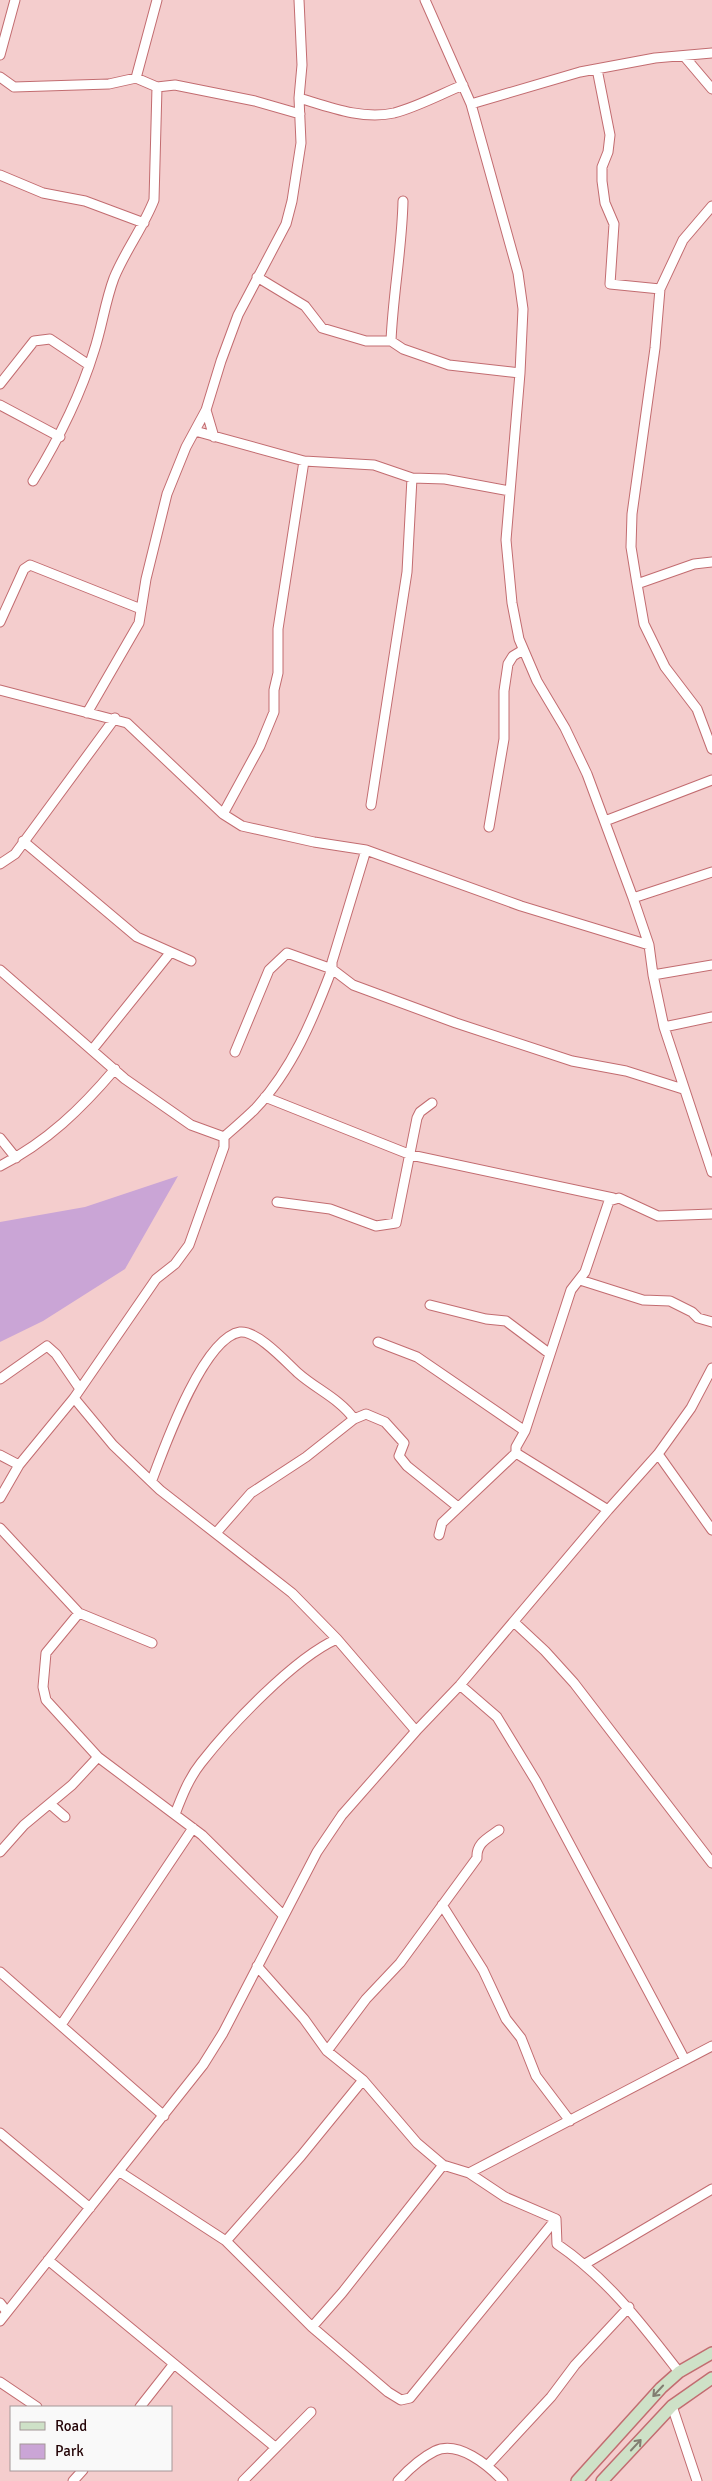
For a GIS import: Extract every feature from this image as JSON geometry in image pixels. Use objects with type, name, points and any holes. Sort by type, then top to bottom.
[{"type":"street","points":[[0,55],[15,0]]},
{"type":"street","points":[[136,78],[157,0]]},
{"type":"street","points":[[87,713],[135,631],[167,494],[186,446],[206,410],[238,315],[286,224],[292,201],[301,144],[299,98],[302,65],[299,0]]},
{"type":"street","points":[[425,0],[471,104],[518,273],[523,309],[507,555],[512,603],[523,650],[537,681],[576,751],[605,821],[633,898],[649,945],[652,975],[664,1027],[683,1089],[706,1148],[712,1172]]},
{"type":"street","points":[[471,104],[597,69],[656,58],[712,53]]},
{"type":"street","points":[[684,56],[712,90]]},
{"type":"street","points":[[597,69],[610,135],[608,152],[602,167],[605,203],[614,224],[610,284],[660,289]]},
{"type":"street","points":[[0,77],[14,87],[108,84],[136,78],[157,87],[175,85],[255,100],[300,114]]},
{"type":"street","points":[[299,98],[347,112],[378,115],[395,112],[463,85]]},
{"type":"street","points":[[33,481],[60,437],[89,366],[104,307],[115,276],[144,223],[154,200],[157,87]]},
{"type":"street","points":[[0,175],[43,193],[76,199],[144,223]]},
{"type":"street","points":[[391,341],[403,202]]},
{"type":"street","points":[[712,206],[683,240],[660,289],[655,348],[632,514],[631,546],[644,624],[665,667],[697,708],[712,749]]},
{"type":"street","points":[[257,277],[305,306],[322,328],[366,341],[391,341],[403,349],[449,365],[520,373]]},
{"type":"street","points":[[0,384],[34,341],[50,339],[89,366]]},
{"type":"street","points":[[0,405],[60,437]]},
{"type":"street","points":[[206,410],[214,437]]},
{"type":"street","points":[[195,431],[304,461],[374,465],[412,478],[445,479],[510,491]]},
{"type":"street","points":[[223,814],[260,746],[274,712],[274,690],[278,673],[278,630],[304,461]]},
{"type":"street","points":[[371,805],[407,572],[412,478]]},
{"type":"street","points":[[637,584],[694,564],[712,562]]},
{"type":"street","points":[[0,622],[24,569],[30,565],[141,610]]},
{"type":"street","points":[[489,827],[504,739],[504,691],[508,664],[513,656],[523,650]]},
{"type":"street","points":[[0,690],[64,705],[87,713],[115,718],[127,723],[223,814],[242,826],[314,842],[366,850],[521,906],[649,945]]},
{"type":"street","points":[[0,864],[15,854],[115,718]]},
{"type":"street","points":[[605,821],[712,780]]},
{"type":"street","points":[[23,841],[137,937],[191,961]]},
{"type":"street","points":[[0,1498],[19,1465],[74,1398],[156,1279],[175,1264],[189,1245],[224,1147],[224,1137],[265,1097],[294,1056],[306,1034],[332,969],[332,962],[366,850]]},
{"type":"street","points":[[633,898],[712,872]]},
{"type":"street","points":[[92,1050],[170,953]]},
{"type":"street","points":[[235,1052],[269,970],[287,953],[332,969],[353,985],[512,1043],[572,1061],[626,1071],[683,1089]]},
{"type":"street","points":[[652,975],[712,965]]},
{"type":"street","points":[[0,970],[125,1079],[191,1125],[224,1137]]},
{"type":"street","points":[[664,1027],[712,1017]]},
{"type":"street","points":[[0,1166],[48,1137],[71,1117],[115,1069]]},
{"type":"street","points":[[265,1097],[410,1155],[619,1198],[658,1216],[712,1214]]},
{"type":"street","points":[[277,1202],[330,1209],[376,1226],[396,1223],[417,1118],[420,1112],[432,1103]]},
{"type":"street","points":[[0,1138],[16,1158]]},
{"type":"street","points":[[439,1535],[442,1523],[516,1453],[516,1447],[525,1432],[572,1290],[585,1272],[606,1205],[613,1198]]},
{"type":"street","points":[[580,1280],[643,1300],[670,1301],[692,1312],[698,1318],[712,1322]]},
{"type":"street","points":[[430,1305],[486,1319],[506,1321],[550,1354]]},
{"type":"street","points":[[152,1480],[172,1429],[199,1371],[224,1342],[239,1332],[251,1334],[277,1353],[304,1378],[347,1409],[354,1419]]},
{"type":"street","points":[[378,1342],[417,1357],[525,1432]]},
{"type":"street","points":[[0,1379],[47,1346],[56,1354],[80,1389]]},
{"type":"street","points":[[0,2322],[203,2065],[223,2033],[283,1915],[318,1852],[342,1816],[416,1731],[515,1623],[608,1510],[658,1454],[691,1408],[712,1368]]},
{"type":"street","points":[[74,1398],[113,1445],[152,1480],[160,1490],[256,1563],[273,1580],[292,1593],[337,1639],[416,1731]]},
{"type":"street","points":[[216,1532],[252,1493],[306,1457],[354,1419],[366,1414],[385,1422],[404,1443],[399,1456],[403,1461],[458,1507]]},
{"type":"street","points":[[516,1453],[608,1510]]},
{"type":"street","points":[[658,1454],[712,1530]]},
{"type":"street","points":[[0,1456],[19,1465]]},
{"type":"street","points":[[0,1528],[79,1613],[152,1643]]},
{"type":"street","points":[[79,1613],[46,1653],[43,1687],[46,1700],[52,1709],[98,1756],[193,1828],[283,1915]]},
{"type":"street","points":[[515,1623],[574,1683],[712,1863]]},
{"type":"street","points":[[175,1814],[184,1790],[201,1764],[263,1695],[315,1651],[337,1639]]},
{"type":"street","points":[[460,1685],[497,1717],[536,1781],[685,2060]]},
{"type":"street","points":[[0,1852],[11,1838],[72,1785],[98,1756]]},
{"type":"street","points":[[50,1804],[65,1818]]},
{"type":"street","points":[[61,2025],[193,1828]]},
{"type":"street","points":[[327,2051],[366,1999],[400,1963],[477,1858],[476,1850],[482,1842],[499,1830]]},
{"type":"street","points":[[442,1905],[483,1970],[506,2019],[521,2038],[536,2076],[570,2121]]},
{"type":"street","points":[[257,1966],[304,2019],[327,2051],[363,2080],[417,2143],[442,2165],[469,2173],[505,2197],[556,2219]]},
{"type":"street","points":[[0,1972],[164,2116]]},
{"type":"street","points":[[469,2173],[712,2046]]},
{"type":"street","points":[[226,2241],[301,2156],[363,2080]]},
{"type":"street","points":[[0,2133],[90,2208]]},
{"type":"street","points":[[312,2327],[342,2293],[442,2165]]},
{"type":"street","points":[[120,2172],[226,2241],[312,2327],[356,2362],[388,2392],[401,2400],[410,2398],[556,2219]]},
{"type":"street","points":[[585,2264],[712,2189]]},
{"type":"street","points":[[556,2219],[557,2244],[585,2264],[629,2307],[679,2372]]},
{"type":"street","points":[[48,2260],[173,2365],[275,2447]]},
{"type":"street","points":[[0,2302],[7,2312]]},
{"type":"street","points":[[488,2465],[552,2397],[575,2365],[629,2307]]},
{"type":"street","points":[[578,2481],[661,2388],[679,2372],[712,2353]]},
{"type":"street","points":[[141,2406],[173,2365]]},
{"type":"street","points":[[602,2481],[672,2406],[688,2392],[712,2378]]},
{"type":"street","points":[[0,2382],[36,2406]]},
{"type":"street","points":[[672,2406],[697,2481]]},
{"type":"street","points":[[244,2481],[311,2412]]},
{"type":"street","points":[[398,2481],[436,2450],[452,2449],[488,2465],[503,2481]]},
{"type":"street","points":[[73,2481],[82,2471]]},
{"type":"green space","points":[[178,1176],[125,1269],[43,1321],[0,1342],[0,1222],[85,1207]]}]
